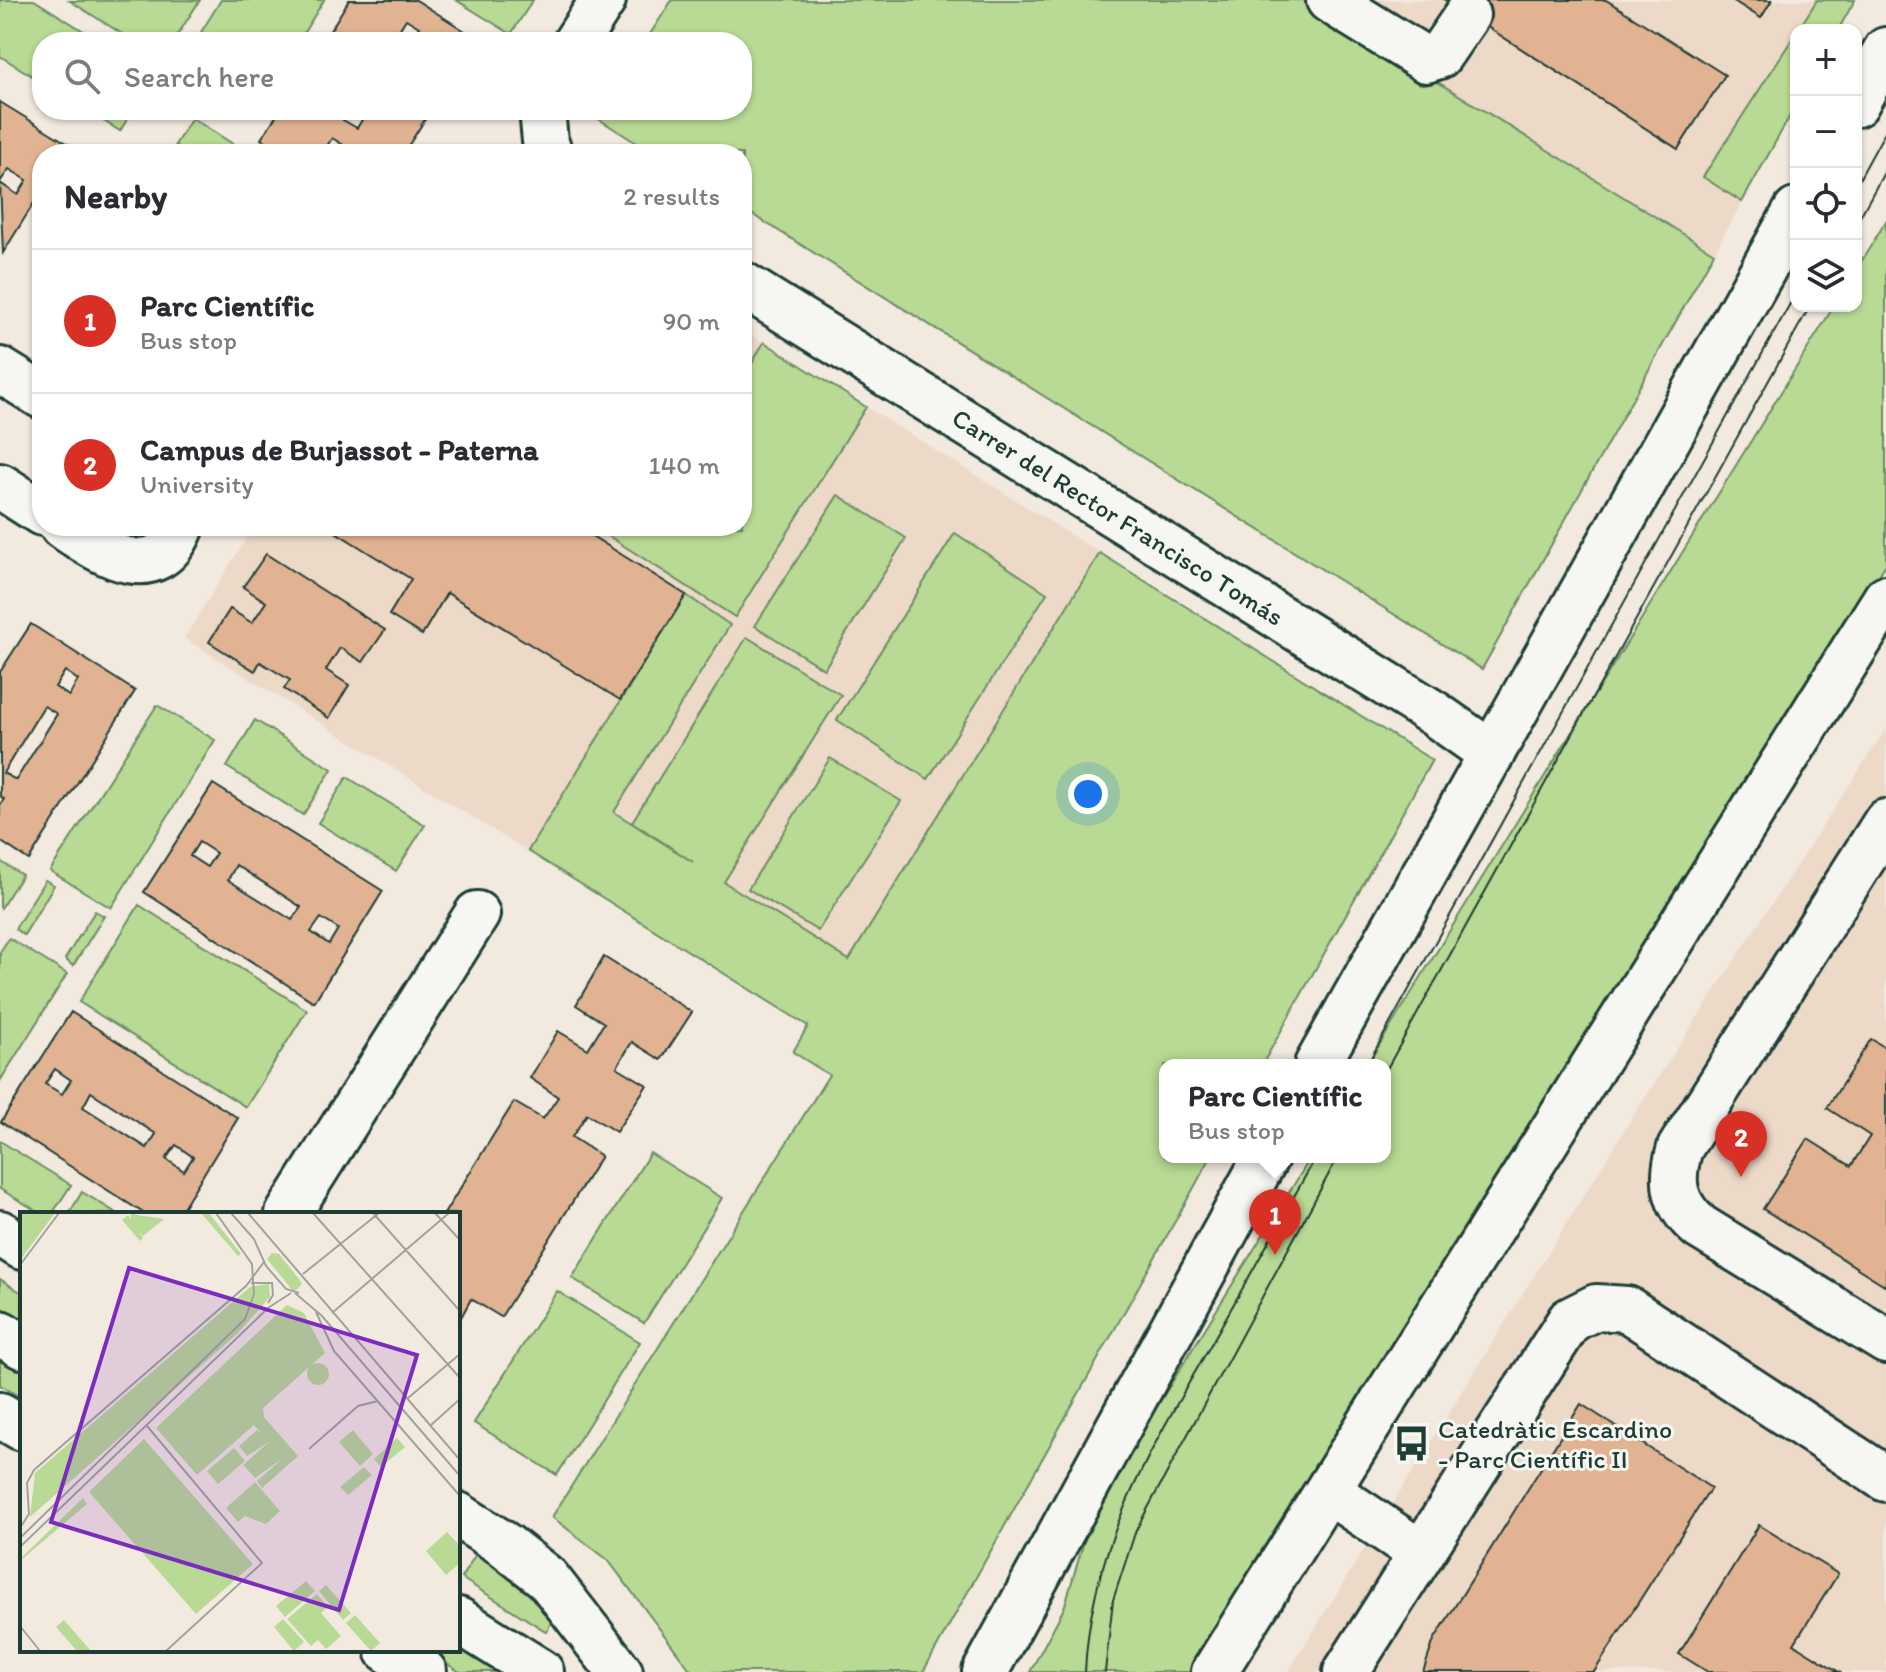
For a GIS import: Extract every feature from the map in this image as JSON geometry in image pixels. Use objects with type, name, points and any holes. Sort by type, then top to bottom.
[{"type":"street","points":[[582,32],[603,0]]},
{"type":"street","points":[[1329,0],[1426,60],[1439,56],[1467,15]]},
{"type":"street","points":[[1860,96],[1886,50]]},
{"type":"street","points":[[1320,1059],[1790,222]]},
{"type":"street","name":"Carrer del Rector Francisco Tomás","points":[[752,290],[1435,714],[1492,754]]},
{"type":"street","points":[[0,370],[32,390]]},
{"type":"street","points":[[0,486],[32,507]]},
{"type":"street","points":[[77,536],[111,558],[131,561],[149,559],[165,552],[178,536]]},
{"type":"street","points":[[1214,1672],[1886,598]]},
{"type":"street","points":[[1886,822],[1680,1148],[1673,1179],[1683,1213],[1700,1227],[1886,1341]]},
{"type":"street","points":[[289,1212],[477,914]]},
{"type":"street","points":[[985,1672],[1263,1163]]},
{"type":"street","points":[[0,1233],[20,1246]]},
{"type":"street","points":[[1346,1672],[1570,1320],[1596,1307],[1627,1309],[1886,1479]]},
{"type":"street","points":[[0,1333],[20,1345]]},
{"type":"street","points":[[0,1415],[20,1427]]},
{"type":"street","points":[[1015,1672],[1050,1608],[1073,1526],[1097,1466]]},
{"type":"street","points":[[1328,1491],[1421,1553]]},
{"type":"street","points":[[460,1516],[505,1545],[547,1578],[620,1672]]},
{"type":"street","points":[[460,1621],[541,1672]]},
{"type":"street","points":[[391,1652],[424,1672]]},
{"type":"shaded area","points":[[1305,0],[1855,0],[1841,24],[1790,24],[1790,116],[1714,253]]},
{"type":"shaded area","points":[[752,335],[1100,553],[808,1026],[184,638],[248,536],[752,536]]},
{"type":"shaded area","points":[[1886,729],[1886,1672],[1288,1672],[1637,1110]]},
{"type":"green space","points":[[0,0],[34,0],[85,32],[32,32],[32,76],[0,56]]},
{"type":"green space","points":[[200,0],[179,32],[119,32],[70,1]]},
{"type":"green space","points":[[221,0],[324,0],[304,32],[201,32]]},
{"type":"green space","points":[[456,0],[533,0],[512,32]]},
{"type":"green space","points":[[672,0],[1305,0],[1714,253],[1482,669],[752,214],[752,144],[638,144],[600,120],[752,120],[752,32],[651,32]]},
{"type":"green space","points":[[1817,0],[1855,0],[1841,24],[1802,24]]},
{"type":"green space","points":[[1790,42],[1790,116],[1742,202],[1703,177]]},
{"type":"green space","points":[[102,120],[127,120],[120,131]]},
{"type":"green space","points":[[191,120],[195,120],[233,144],[176,144]]},
{"type":"green space","points":[[1886,221],[1886,564],[1194,1672],[1030,1672],[1064,1608],[1085,1538],[1116,1473],[1307,1163],[1391,1163],[1391,1059],[1371,1059],[1830,312],[1862,312],[1862,260]]},
{"type":"green space","points":[[764,342],[866,407],[735,617],[609,536],[752,536],[752,363]]},
{"type":"green space","points":[[838,495],[906,538],[824,669],[755,626]]},
{"type":"green space","points":[[955,533],[1047,593],[928,779],[837,720]]},
{"type":"green space","points":[[1100,553],[1432,760],[1265,1059],[1159,1059],[1159,1163],[1208,1163],[923,1672],[692,1672],[608,1560],[552,1517],[829,1075],[793,1052],[808,1026],[528,851],[686,595],[730,625],[614,812],[693,862],[632,822],[747,637],[841,695],[724,882],[849,960]]},
{"type":"green space","points":[[157,705],[215,740],[111,908],[50,871]]},
{"type":"green space","points":[[255,720],[332,769],[303,815],[227,767]]},
{"type":"green space","points":[[830,758],[901,801],[818,931],[748,889]]},
{"type":"green space","points":[[347,777],[425,825],[396,871],[318,823]]},
{"type":"green space","points":[[0,861],[22,875],[1,908],[0,907]]},
{"type":"green space","points":[[45,880],[54,885],[24,935],[15,929]]},
{"type":"green space","points":[[139,905],[307,1010],[246,1107],[79,1002]]},
{"type":"green space","points":[[95,911],[104,916],[73,966],[65,959]]},
{"type":"green space","points":[[9,938],[67,974],[0,1081],[0,952]]},
{"type":"green space","points":[[0,1141],[71,1185],[53,1212],[39,1212],[0,1189]]},
{"type":"green space","points":[[650,1153],[722,1198],[644,1323],[572,1278]]},
{"type":"green space","points":[[82,1192],[115,1212],[70,1212]]},
{"type":"green space","points":[[0,1279],[20,1292],[20,1321],[0,1308]]},
{"type":"green space","points":[[557,1291],[640,1342],[557,1475],[474,1423]]},
{"type":"green space","points":[[0,1356],[20,1369],[20,1397],[0,1385]]},
{"type":"green space","points":[[479,1549],[510,1568],[553,1617],[547,1632],[461,1578]]},
{"type":"green space","points":[[460,1644],[504,1672],[460,1672],[428,1652],[460,1652]]},
{"type":"building","points":[[349,0],[416,0],[467,32],[416,32],[419,27],[406,19],[398,32],[329,32]]},
{"type":"building","points":[[1445,0],[1606,0],[1725,75],[1678,149]]},
{"type":"building","points":[[1732,0],[1772,0],[1761,18]]},
{"type":"building","points":[[0,102],[68,144],[32,144],[32,206],[3,253],[0,183],[18,195],[27,180],[9,169],[0,182]]},
{"type":"building","points":[[273,120],[343,120],[357,128],[362,120],[425,120],[409,144],[342,144],[332,138],[328,144],[269,144],[261,139]]},
{"type":"building","points":[[342,536],[592,536],[686,595],[620,700],[447,593],[422,635],[389,615],[411,579]]},
{"type":"building","points":[[266,554],[385,630],[363,662],[340,648],[326,670],[349,685],[329,718],[284,689],[290,680],[260,662],[255,671],[209,642],[230,609],[252,623],[266,602],[243,587]]},
{"type":"building","points":[[31,624],[135,691],[29,860],[0,841],[0,805],[4,799],[0,796],[0,672]],"holes":[[[65,671],[78,680],[69,696],[55,687]],[[44,706],[57,714],[16,780],[3,773]]]},
{"type":"building","points":[[213,784],[383,891],[314,1002],[144,892]],"holes":[[[199,842],[216,853],[207,867],[190,856]],[[236,865],[301,907],[292,920],[228,880]],[[321,918],[338,929],[329,944],[311,932]]]},
{"type":"building","points":[[604,957],[692,1012],[661,1060],[632,1042],[617,1067],[647,1085],[616,1132],[587,1114],[572,1137],[601,1156],[501,1317],[471,1299],[460,1319],[460,1212],[445,1212],[514,1102],[543,1119],[558,1097],[530,1078],[558,1031],[588,1049],[604,1023],[576,1005]]},
{"type":"building","points":[[71,1012],[238,1118],[180,1212],[142,1212],[1,1122]],"holes":[[[55,1069],[71,1080],[62,1094],[45,1084]],[[91,1092],[156,1134],[147,1148],[83,1107]],[[176,1145],[193,1157],[184,1171],[166,1159]]]},
{"type":"building","points":[[1871,1039],[1886,1048],[1886,1286],[1763,1209],[1808,1139],[1851,1166],[1870,1136],[1827,1108]]},
{"type":"building","points":[[1581,1404],[1711,1488],[1594,1672],[1423,1672],[1434,1640]]},
{"type":"building","points":[[1759,1525],[1838,1574],[1794,1644],[1839,1672],[1708,1672],[1679,1654]]},
{"type":"tram line","points":[[1862,174],[1886,130]]},
{"type":"tram line","points":[[1862,213],[1886,169]]},
{"type":"tram line","points":[[1370,1059],[1790,304]]},
{"type":"tram line","points":[[1391,1061],[1807,312]]},
{"type":"tram line","points":[[1085,1672],[1089,1627],[1098,1585],[1125,1505],[1163,1429],[1313,1163]]},
{"type":"tram line","points":[[1105,1672],[1113,1600],[1136,1530],[1335,1163]]},
{"type":"place","name":"Campus de Burjassot - Paterna","points":[[1741,1177]]},
{"type":"place","name":"Parc Científic","points":[[1275,1255]]},
{"type":"place","name":"Catedràtic Escardino - Parc Científic II","points":[[1412,1444]]}]
